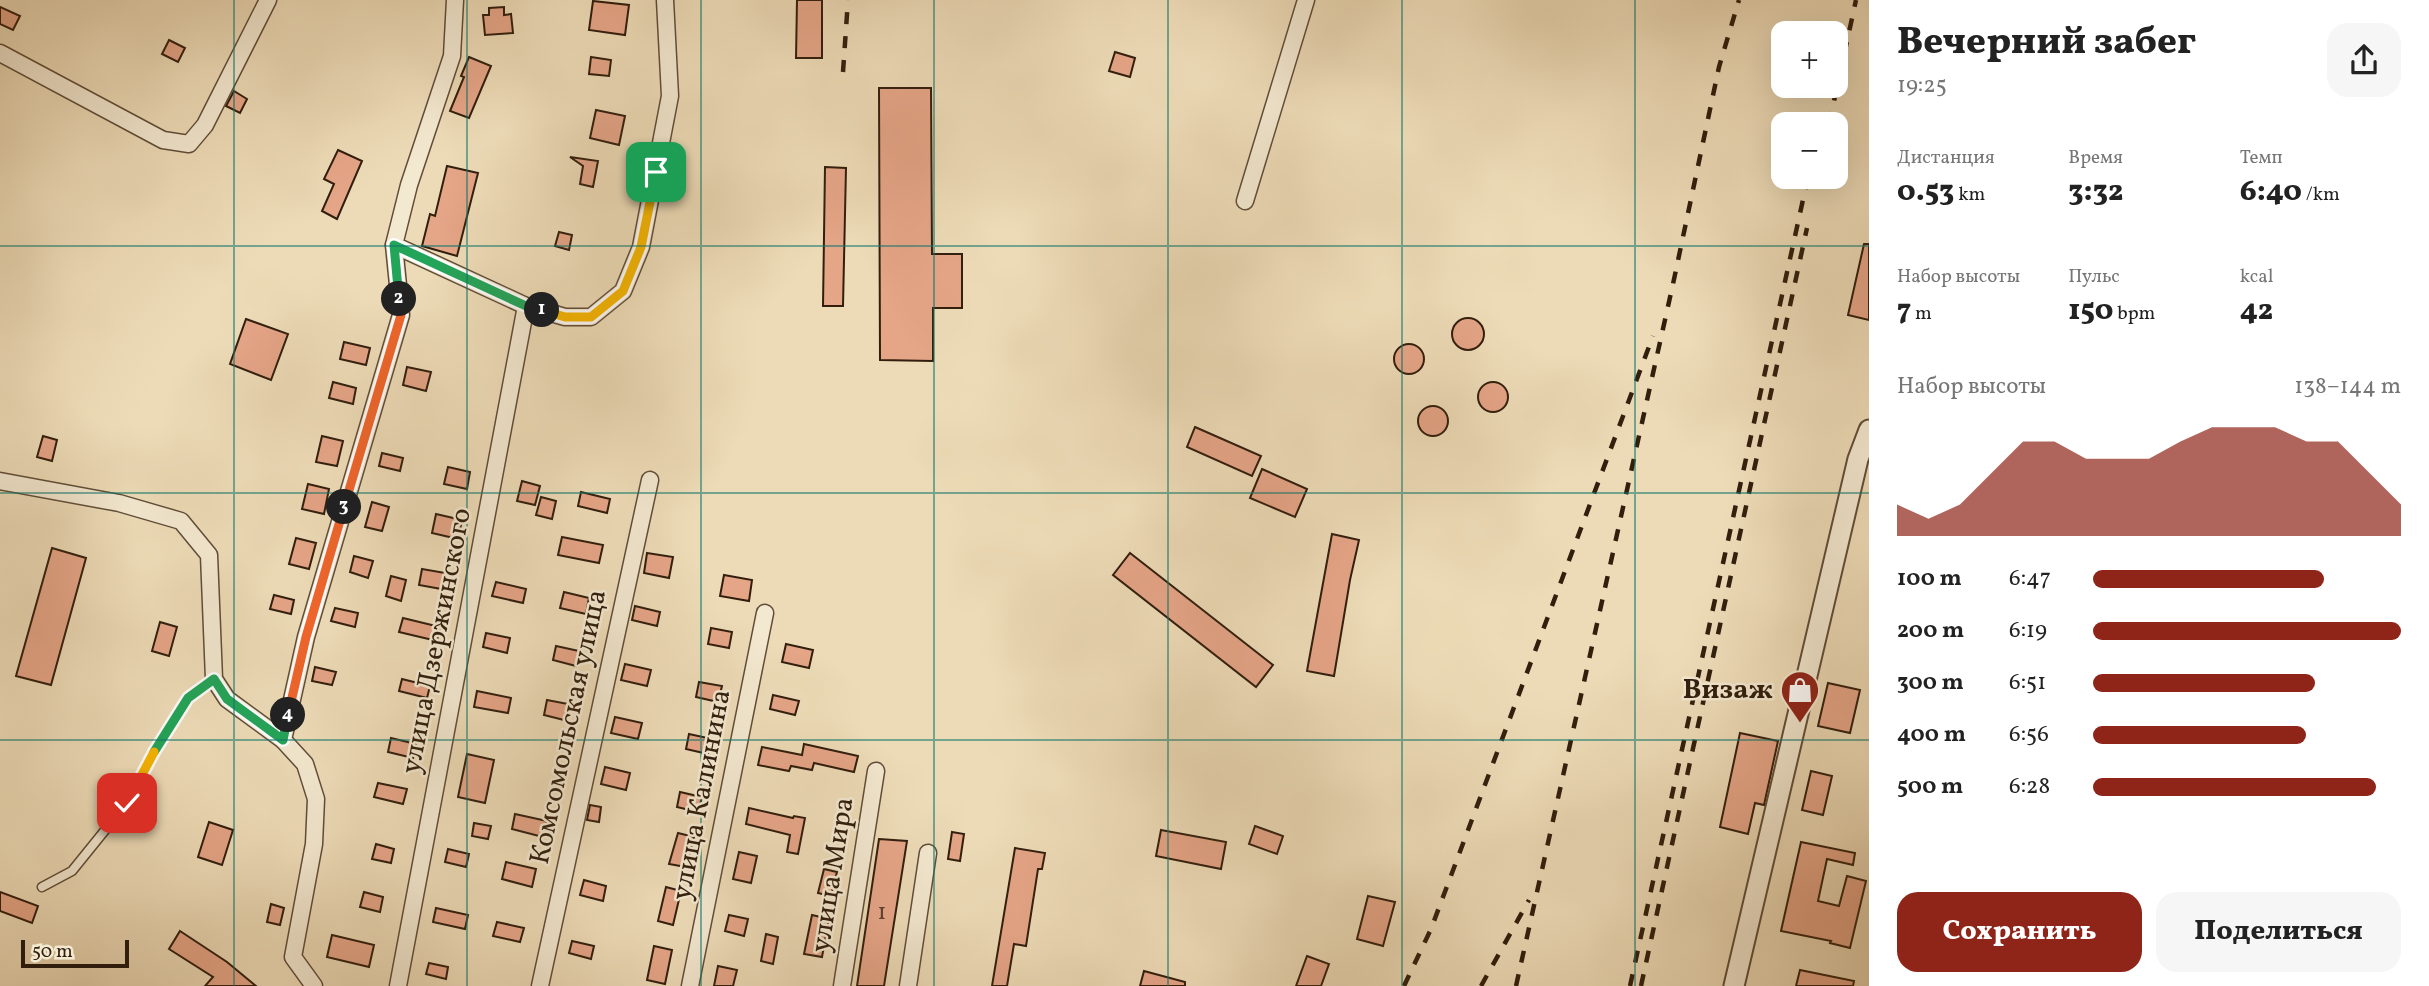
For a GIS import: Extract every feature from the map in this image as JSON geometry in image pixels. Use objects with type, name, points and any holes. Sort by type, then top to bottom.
[{"type":"street","points":[[0,53],[163,140],[189,144],[205,125],[268,0]]},
{"type":"street","points":[[283,740],[306,637],[401,315],[394,245],[409,184],[452,56],[455,0]]},
{"type":"street","points":[[394,245],[526,306],[565,317],[591,317],[623,291],[641,247],[670,96],[665,0]]},
{"type":"street","points":[[1245,201],[1306,0]]},
{"type":"street","name":"улица Дзержинского","points":[[398,986],[526,306]]},
{"type":"street","points":[[1734,986],[1858,459],[1869,430]]},
{"type":"street","name":"Комсомольская улица","points":[[540,986],[650,480]]},
{"type":"street","points":[[0,481],[119,503],[181,521],[209,555],[214,679],[227,699],[283,740],[305,764],[316,799],[314,844],[293,957],[314,986]]},
{"type":"street","name":"улица Калинина","points":[[690,986],[765,613]]},
{"type":"street","name":"улица Мира","points":[[842,986],[876,771]]},
{"type":"street","points":[[908,986],[928,853]]},
{"type":"lane","points":[[42,887],[72,871],[127,803],[155,749],[188,698],[214,679]]},
{"type":"building","points":[[797,0],[822,0],[822,58],[796,58]]},
{"type":"building","points":[[593,1],[629,5],[625,35],[589,30]]},
{"type":"building","points":[[0,7],[20,16],[13,30],[0,24]]},
{"type":"building","points":[[504,7],[504,15],[511,14],[513,33],[485,35],[483,15],[489,15],[489,8]]},
{"type":"building","points":[[169,40],[185,48],[178,62],[162,54]]},
{"type":"building","points":[[1115,52],[1135,58],[1130,77],[1109,71]]},
{"type":"building","points":[[469,57],[491,66],[469,118],[450,111]]},
{"type":"building","points":[[591,57],[611,60],[609,76],[589,74]]},
{"type":"building","points":[[879,88],[931,88],[932,254],[962,254],[962,308],[933,308],[933,361],[880,360]]},
{"type":"building","points":[[234,91],[247,99],[240,113],[226,106]]},
{"type":"building","points":[[596,110],[625,116],[619,145],[590,138]]},
{"type":"building","points":[[338,150],[362,161],[337,219],[322,211],[334,184],[324,179]]},
{"type":"building","points":[[570,157],[598,161],[593,187],[580,184],[583,166]]},
{"type":"building","points":[[447,166],[478,173],[457,256],[422,246],[430,214],[435,216]]},
{"type":"building","points":[[825,167],[846,168],[843,306],[823,306]]},
{"type":"building","points":[[559,232],[572,235],[569,250],[555,246]]},
{"type":"building","points":[[1864,244],[1869,244],[1869,320],[1848,315]]},
{"type":"building","points":[[1468,318],[1479,323],[1484,334],[1479,345],[1468,350],[1457,345],[1452,334],[1457,323]]},
{"type":"building","points":[[246,319],[288,334],[271,380],[230,364]]},
{"type":"building","points":[[344,342],[370,348],[366,365],[340,359]]},
{"type":"building","points":[[1409,344],[1420,348],[1424,359],[1420,370],[1409,374],[1398,370],[1394,359],[1398,348]]},
{"type":"building","points":[[407,367],[431,372],[426,391],[403,385]]},
{"type":"building","points":[[333,382],[356,388],[353,404],[329,398]]},
{"type":"building","points":[[1493,382],[1504,386],[1508,397],[1504,408],[1493,412],[1482,408],[1478,397],[1482,386]]},
{"type":"building","points":[[1433,406],[1444,410],[1448,421],[1444,432],[1433,436],[1422,432],[1418,421],[1422,410]]},
{"type":"building","points":[[1195,427],[1261,456],[1252,476],[1187,447]]},
{"type":"building","points":[[43,436],[57,440],[52,461],[37,457]]},
{"type":"building","points":[[322,436],[343,441],[337,466],[316,462]]},
{"type":"building","points":[[382,453],[403,458],[400,471],[379,466]]},
{"type":"building","points":[[448,467],[470,472],[467,489],[444,484]]},
{"type":"building","points":[[1262,469],[1307,489],[1295,517],[1250,498]]},
{"type":"building","points":[[522,481],[540,486],[535,505],[517,501]]},
{"type":"building","points":[[308,484],[329,489],[324,514],[302,509]]},
{"type":"building","points":[[581,492],[610,499],[607,513],[578,506]]},
{"type":"building","points":[[541,497],[556,501],[552,519],[536,515]]},
{"type":"building","points":[[372,502],[389,507],[382,531],[365,527]]},
{"type":"building","points":[[436,514],[462,520],[458,539],[432,533]]},
{"type":"building","points":[[1332,534],[1359,540],[1334,676],[1307,671]]},
{"type":"building","points":[[562,537],[603,545],[599,563],[558,555]]},
{"type":"building","points":[[296,538],[316,543],[309,569],[289,564]]},
{"type":"building","points":[[52,548],[86,558],[51,685],[16,676]]},
{"type":"building","points":[[647,553],[673,557],[669,578],[644,573]]},
{"type":"building","points":[[1130,553],[1273,665],[1256,687],[1113,575]]},
{"type":"building","points":[[354,556],[373,561],[368,578],[350,572]]},
{"type":"building","points":[[422,569],[451,574],[447,590],[419,585]]},
{"type":"building","points":[[724,575],[752,580],[749,601],[720,596]]},
{"type":"building","points":[[391,576],[406,580],[401,601],[386,596]]},
{"type":"building","points":[[496,582],[526,589],[523,603],[492,596]]},
{"type":"building","points":[[564,592],[589,598],[586,614],[560,608]]},
{"type":"building","points":[[274,595],[294,600],[291,614],[270,609]]},
{"type":"building","points":[[635,606],[660,612],[657,626],[632,620]]},
{"type":"building","points":[[335,608],[358,613],[355,627],[331,621]]},
{"type":"building","points":[[403,618],[440,627],[437,641],[399,632]]},
{"type":"building","points":[[160,622],[177,627],[169,656],[152,651]]},
{"type":"building","points":[[711,628],[732,632],[729,648],[708,644]]},
{"type":"building","points":[[486,633],[510,638],[507,653],[483,647]]},
{"type":"building","points":[[786,644],[813,650],[809,668],[782,662]]},
{"type":"building","points":[[556,646],[579,651],[576,666],[553,660]]},
{"type":"building","points":[[625,664],[651,670],[647,686],[621,680]]},
{"type":"building","points":[[315,667],[336,672],[332,685],[312,681]]},
{"type":"building","points":[[402,679],[430,686],[427,698],[399,691]]},
{"type":"building","points":[[699,682],[722,686],[718,702],[696,697]]},
{"type":"building","points":[[1828,683],[1860,690],[1850,733],[1818,726]]},
{"type":"building","points":[[477,691],[511,698],[508,713],[474,707]]},
{"type":"building","points":[[773,695],[799,701],[795,715],[770,709]]},
{"type":"building","points":[[547,700],[568,704],[564,720],[544,715]]},
{"type":"building","points":[[615,717],[642,723],[638,739],[611,733]]},
{"type":"building","points":[[1740,733],[1778,741],[1764,805],[1755,803],[1748,834],[1720,827]]},
{"type":"building","points":[[689,734],[712,739],[708,754],[686,749]]},
{"type":"building","points":[[391,738],[416,744],[413,758],[388,752]]},
{"type":"building","points":[[804,744],[858,756],[854,772],[814,763],[812,770],[791,766],[789,771],[758,765],[762,747],[802,755]]},
{"type":"building","points":[[467,754],[494,760],[485,803],[458,797]]},
{"type":"building","points":[[605,767],[630,773],[626,790],[601,784]]},
{"type":"building","points":[[1811,771],[1832,776],[1823,815],[1802,810]]},
{"type":"building","points":[[378,783],[407,789],[403,804],[374,797]]},
{"type":"building","points":[[680,792],[702,797],[698,812],[677,807]]},
{"type":"building","points":[[590,805],[601,807],[599,822],[587,820]]},
{"type":"building","points":[[749,808],[793,818],[805,818],[798,854],[787,852],[790,835],[746,824]]},
{"type":"building","points":[[515,814],[547,821],[543,837],[512,829]]},
{"type":"building","points":[[209,822],[233,830],[222,865],[198,857]]},
{"type":"building","points":[[474,823],[491,826],[488,839],[472,836]]},
{"type":"building","points":[[1255,826],[1283,836],[1277,854],[1249,844]]},
{"type":"building","points":[[1161,830],[1226,842],[1221,869],[1156,856]]},
{"type":"building","points":[[952,832],[964,834],[960,861],[948,859]]},
{"type":"building","points":[[678,833],[694,837],[686,867],[669,864]]},
{"type":"building","points":[[879,839],[907,841],[884,986],[857,986]]},
{"type":"building","points":[[1801,842],[1855,853],[1853,865],[1827,859],[1818,901],[1839,906],[1847,876],[1866,881],[1850,948],[1830,943],[1831,941],[1781,931]]},
{"type":"building","points":[[376,844],[394,849],[391,863],[372,859]]},
{"type":"building","points":[[1015,848],[1045,853],[1042,869],[1038,869],[1026,946],[1014,944],[1007,986],[992,986]]},
{"type":"building","points":[[448,849],[469,854],[466,867],[445,862]]},
{"type":"building","points":[[739,852],[757,856],[751,883],[733,879]]},
{"type":"building","points":[[506,862],[536,869],[532,887],[502,879]]},
{"type":"building","points":[[824,869],[837,872],[831,896],[818,893]]},
{"type":"building","points":[[584,880],[606,886],[603,901],[580,895]]},
{"type":"building","points":[[666,887],[681,891],[673,925],[658,921]]},
{"type":"building","points":[[0,892],[38,906],[32,923],[0,911]]},
{"type":"building","points":[[364,892],[383,897],[380,912],[360,907]]},
{"type":"building","points":[[1368,896],[1395,902],[1383,946],[1357,939]]},
{"type":"building","points":[[271,904],[284,908],[280,925],[267,922]]},
{"type":"building","points":[[436,908],[468,915],[465,929],[433,922]]},
{"type":"building","points":[[729,915],[748,919],[744,936],[725,931]]},
{"type":"building","points":[[812,915],[829,919],[822,957],[804,954]]},
{"type":"building","points":[[497,922],[524,928],[520,942],[493,936]]},
{"type":"building","points":[[180,931],[227,962],[256,986],[205,986],[213,977],[169,949]]},
{"type":"building","points":[[766,934],[778,937],[773,964],[761,961]]},
{"type":"building","points":[[332,935],[374,945],[369,967],[327,957]]},
{"type":"building","points":[[572,941],[594,946],[591,959],[569,953]]},
{"type":"building","points":[[654,946],[672,950],[665,984],[647,980]]},
{"type":"building","points":[[1307,956],[1329,964],[1321,986],[1296,986]]},
{"type":"building","points":[[429,963],[448,967],[446,979],[426,974]]},
{"type":"building","points":[[718,966],[737,970],[733,986],[714,986]]},
{"type":"building","points":[[1800,970],[1854,981],[1853,986],[1796,986]]},
{"type":"building","points":[[1144,971],[1185,982],[1185,986],[1140,986]]},
{"type":"railway","points":[[843,72],[848,0]]},
{"type":"railway","points":[[1516,986],[1719,67],[1739,0]]},
{"type":"railway","points":[[1832,112],[1856,0]]},
{"type":"railway","points":[[1630,986],[1805,189]]},
{"type":"railway","points":[[1641,986],[1807,228]]},
{"type":"railway","points":[[1404,986],[1431,929],[1653,336]]},
{"type":"railway","points":[[1481,986],[1529,900]]},
{"type":"place","name":"Визаж","points":[[1800,724]]},
{"type":"route","points":[[127,803],[155,749],[188,698],[214,679],[227,699],[283,740],[306,637],[401,315],[394,245],[526,306],[565,317],[591,317],[623,291],[641,247],[656,172]]}]
